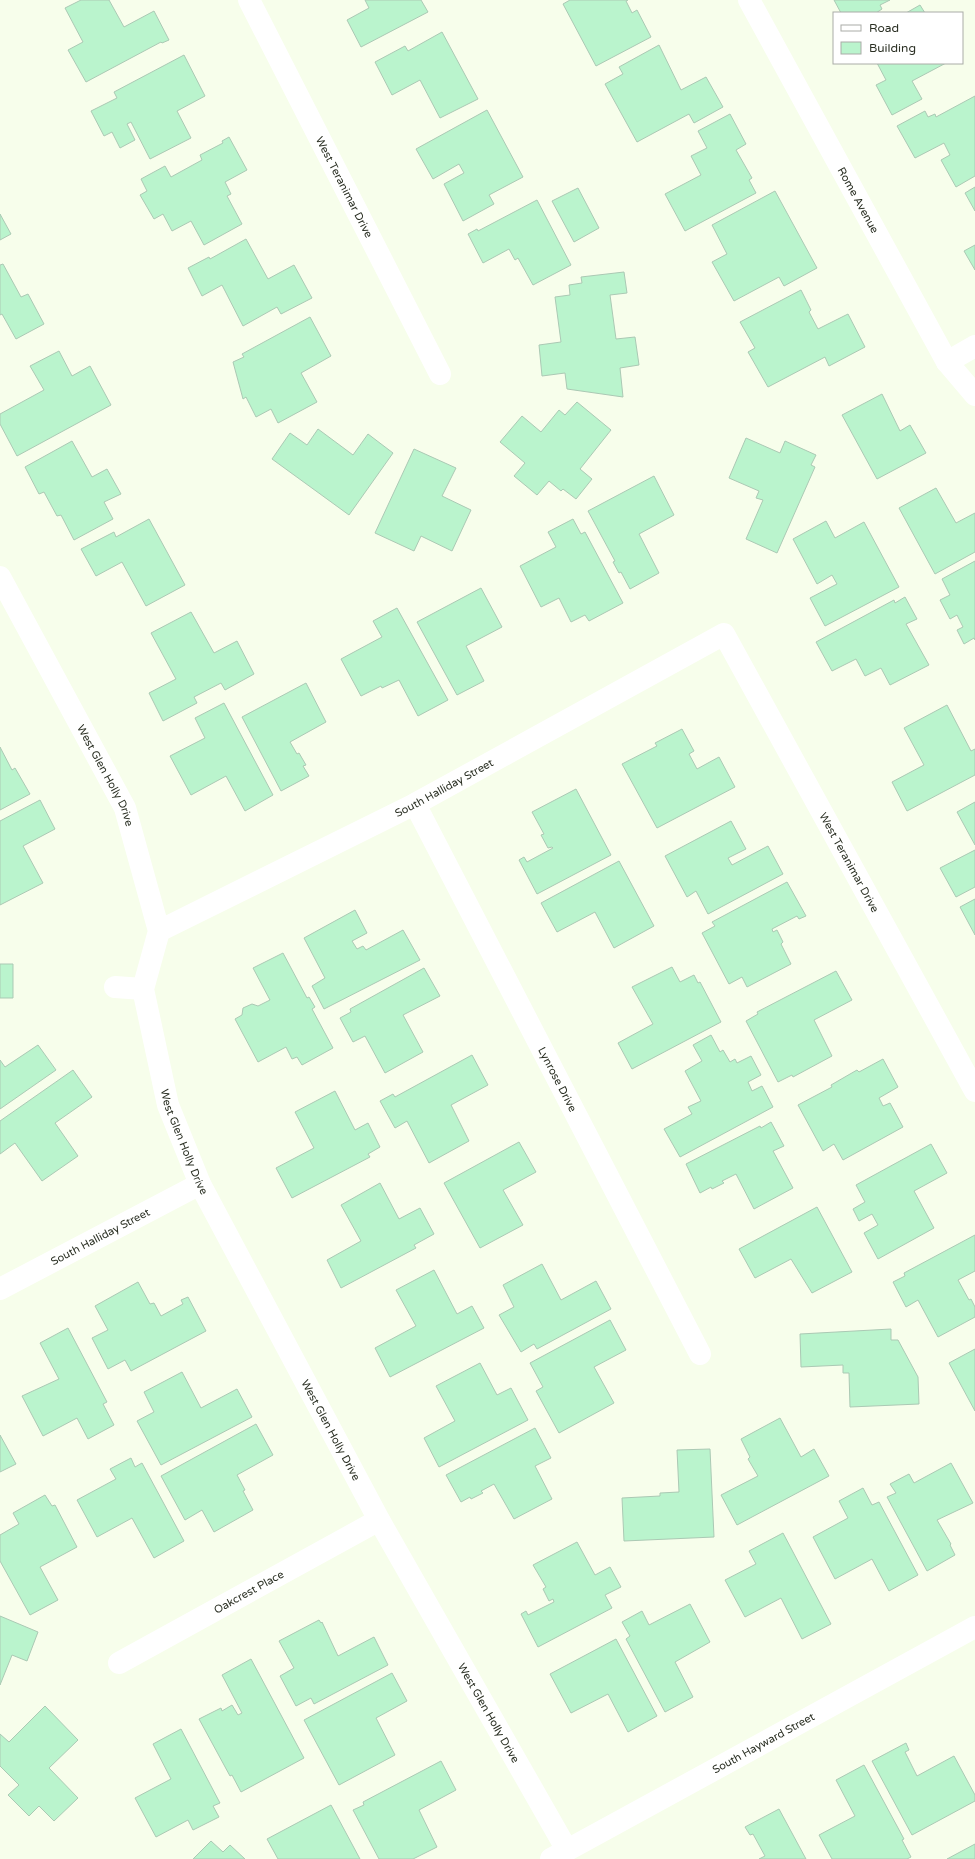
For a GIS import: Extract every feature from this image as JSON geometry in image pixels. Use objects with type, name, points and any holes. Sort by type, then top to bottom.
[{"type":"street","name":"West Teranimar Drive","points":[[249,0],[440,374]]},
{"type":"street","name":"Rome Avenue","points":[[749,0],[947,362],[975,394]]},
{"type":"street","points":[[947,362],[975,346]]},
{"type":"street","name":"West Glen Holly Drive","points":[[0,577],[125,808],[159,931],[143,989],[168,1105],[200,1184],[559,1855]]},
{"type":"street","name":"West Teranimar Drive","points":[[724,634],[975,1092]]},
{"type":"street","name":"South Halliday Street","points":[[159,931],[415,804],[724,634]]},
{"type":"street","name":"Lynrose Drive","points":[[415,804],[700,1354]]},
{"type":"street","points":[[114,988],[143,989]]},
{"type":"street","name":"South Halliday Street","points":[[0,1289],[200,1184]]},
{"type":"street","name":"Oakcrest Place","points":[[119,1662],[379,1520]]},
{"type":"street","name":"South Hayward Street","points":[[559,1855],[975,1626]]},
{"type":"building","points":[[81,0],[109,0],[124,27],[154,11],[169,40],[162,43],[161,42],[86,82],[68,50],[83,42],[65,8]]},
{"type":"building","points":[[365,0],[421,0],[428,12],[361,47],[347,20],[369,8]]},
{"type":"building","points":[[570,0],[628,0],[626,1],[632,13],[637,10],[651,37],[596,66],[563,4]]},
{"type":"building","points":[[834,0],[890,0],[880,5],[882,9],[878,12],[840,12]]},
{"type":"building","points":[[920,5],[924,12],[908,12]]},
{"type":"building","points":[[442,32],[478,99],[440,118],[420,80],[392,95],[375,62],[405,46],[408,51]]},
{"type":"building","points":[[659,45],[681,90],[706,77],[723,107],[694,123],[689,114],[637,142],[605,84],[623,74],[619,67]]},
{"type":"building","points":[[184,55],[205,96],[177,111],[191,138],[150,159],[131,122],[127,124],[135,140],[120,148],[112,132],[104,136],[91,111],[117,98],[114,92]]},
{"type":"building","points":[[878,64],[944,64],[912,81],[922,99],[892,115],[876,85],[886,80]]},
{"type":"building","points":[[975,96],[975,176],[956,187],[941,160],[950,155],[944,143],[915,158],[897,126],[925,111],[928,117],[935,114],[936,117]]},
{"type":"building","points":[[487,110],[523,177],[489,195],[494,204],[463,221],[444,184],[464,173],[459,164],[433,179],[416,149]]},
{"type":"building","points":[[730,114],[746,144],[736,150],[752,178],[749,180],[756,193],[685,231],[665,194],[701,175],[691,156],[707,148],[698,131]]},
{"type":"building","points":[[229,137],[247,170],[225,182],[231,194],[227,196],[242,224],[204,245],[191,221],[172,231],[163,214],[154,219],[140,195],[147,191],[141,179],[165,166],[171,177],[202,160],[200,155],[223,143],[222,141]]},
{"type":"building","points":[[975,187],[975,211],[965,193]]},
{"type":"building","points":[[578,188],[599,228],[574,242],[552,201]]},
{"type":"building","points":[[775,191],[817,268],[784,286],[779,277],[734,301],[712,262],[727,254],[712,225]]},
{"type":"building","points":[[537,200],[571,265],[533,285],[518,258],[515,260],[509,249],[483,263],[468,234],[477,229],[478,231]]},
{"type":"building","points":[[0,214],[11,234],[0,240]]},
{"type":"building","points":[[246,239],[268,279],[294,265],[312,298],[281,314],[277,307],[243,326],[222,285],[202,296],[188,268],[209,257],[210,259]]},
{"type":"building","points":[[975,245],[975,270],[964,251]]},
{"type":"building","points":[[3,264],[21,297],[28,294],[44,324],[16,339],[2,314],[0,315],[0,265]]},
{"type":"building","points":[[624,272],[627,293],[610,295],[616,339],[635,337],[639,365],[620,368],[623,397],[567,389],[565,373],[542,376],[539,345],[561,342],[555,297],[570,295],[569,285],[582,283],[581,277]]},
{"type":"building","points":[[801,290],[811,310],[809,312],[818,329],[848,314],[865,347],[829,366],[825,357],[768,387],[748,352],[755,348],[740,322]]},
{"type":"building","points":[[310,317],[331,356],[301,373],[317,402],[278,423],[271,409],[256,417],[246,397],[243,399],[233,362],[244,357],[242,354]]},
{"type":"building","points":[[59,351],[72,376],[90,366],[111,405],[17,456],[0,424],[0,414],[44,390],[30,366]]},
{"type":"building","points":[[882,394],[900,431],[910,425],[926,453],[877,479],[842,415]]},
{"type":"building","points":[[577,402],[611,430],[580,469],[592,479],[576,499],[563,489],[561,491],[549,481],[537,495],[514,476],[525,463],[500,442],[522,416],[541,432],[559,410],[565,415]]},
{"type":"building","points":[[318,429],[353,455],[368,434],[393,453],[349,515],[272,459],[290,433],[307,445]]},
{"type":"building","points":[[746,438],[780,453],[785,441],[816,455],[811,465],[815,467],[777,553],[746,539],[763,500],[756,498],[759,491],[729,478]]},
{"type":"building","points":[[72,441],[92,477],[107,469],[121,494],[104,502],[113,519],[74,540],[61,515],[57,516],[44,492],[39,494],[25,467]]},
{"type":"building","points":[[414,449],[456,468],[442,496],[471,510],[452,551],[421,536],[414,551],[375,533]]},
{"type":"building","points":[[654,476],[674,515],[639,534],[659,573],[630,589],[621,572],[619,573],[613,562],[615,561],[588,511]]},
{"type":"building","points":[[936,488],[956,523],[975,513],[975,552],[935,574],[899,508]]},
{"type":"building","points":[[149,519],[185,585],[146,606],[122,562],[96,576],[81,549],[114,532],[116,537]]},
{"type":"building","points":[[573,519],[581,534],[585,532],[623,603],[589,621],[585,615],[571,622],[559,598],[541,607],[520,566],[556,547],[548,532]]},
{"type":"building","points":[[826,521],[835,538],[864,522],[899,587],[825,626],[810,598],[837,584],[832,575],[817,584],[793,539]]},
{"type":"building","points":[[975,561],[975,640],[974,638],[964,644],[957,630],[963,627],[957,615],[950,619],[940,600],[950,595],[942,579]]},
{"type":"building","points":[[481,588],[502,627],[466,646],[484,681],[457,695],[417,622]]},
{"type":"building","points":[[905,597],[917,619],[906,624],[929,665],[890,685],[881,668],[865,676],[856,659],[832,671],[816,642],[894,600],[895,603]]},
{"type":"building","points":[[397,608],[448,700],[418,716],[399,680],[382,688],[381,686],[361,696],[341,659],[382,637],[373,621]]},
{"type":"building","points":[[191,612],[214,653],[237,641],[254,674],[225,690],[221,683],[194,697],[197,703],[163,721],[149,693],[176,679],[151,633]]},
{"type":"building","points":[[306,683],[326,722],[290,742],[306,765],[303,766],[309,776],[281,791],[242,717]]},
{"type":"building","points":[[224,703],[273,795],[245,811],[226,776],[191,795],[170,756],[205,738],[195,718]]},
{"type":"building","points":[[947,705],[971,751],[975,749],[975,775],[907,811],[892,782],[924,765],[904,728]]},
{"type":"building","points":[[682,729],[694,751],[689,754],[697,769],[719,757],[735,787],[657,828],[622,764],[657,746],[655,743]]},
{"type":"building","points":[[0,747],[12,770],[15,768],[30,794],[0,810]]},
{"type":"building","points":[[576,789],[611,855],[537,894],[519,860],[524,857],[527,862],[553,848],[548,848],[541,835],[544,834],[532,812]]},
{"type":"building","points":[[40,800],[55,829],[23,846],[43,883],[0,905],[0,821]]},
{"type":"building","points":[[975,802],[975,845],[957,812]]},
{"type":"building","points":[[731,821],[746,849],[728,858],[732,865],[768,846],[783,874],[708,914],[696,891],[687,897],[665,856]]},
{"type":"building","points":[[975,850],[975,887],[956,897],[940,868]]},
{"type":"building","points":[[619,861],[654,926],[614,948],[595,912],[557,932],[541,903]]},
{"type":"building","points":[[787,882],[806,916],[799,919],[797,916],[772,929],[773,932],[777,930],[783,942],[781,944],[791,964],[747,987],[742,977],[729,984],[702,933],[715,926],[712,922]]},
{"type":"building","points":[[975,899],[975,935],[960,907]]},
{"type":"building","points":[[355,910],[367,933],[352,941],[357,949],[363,946],[366,950],[403,930],[420,960],[324,1009],[312,986],[325,978],[304,938]]},
{"type":"building","points":[[283,953],[307,998],[309,997],[315,1007],[312,1009],[333,1048],[302,1065],[297,1057],[292,1059],[286,1047],[258,1062],[235,1019],[242,1015],[243,1008],[252,1004],[258,1006],[270,1000],[253,968]]},
{"type":"building","points":[[0,964],[13,964],[13,998],[0,998]]},
{"type":"building","points":[[672,967],[680,982],[694,975],[698,983],[700,982],[721,1022],[632,1069],[618,1043],[653,1024],[632,987]]},
{"type":"building","points":[[424,968],[440,996],[403,1015],[423,1052],[385,1073],[365,1036],[353,1042],[340,1018],[351,1012],[350,1009]]},
{"type":"building","points":[[836,971],[852,1000],[814,1020],[832,1056],[793,1077],[792,1075],[778,1082],[746,1021],[758,1014],[757,1012]]},
{"type":"building","points":[[711,1035],[720,1052],[723,1050],[730,1062],[735,1059],[737,1063],[751,1056],[761,1075],[748,1082],[752,1091],[762,1086],[773,1107],[680,1157],[664,1129],[692,1114],[688,1107],[701,1101],[685,1071],[702,1061],[693,1045]]},
{"type":"building","points":[[38,1045],[56,1070],[0,1109],[0,1060],[5,1067]]},
{"type":"building","points":[[472,1055],[488,1085],[451,1105],[469,1141],[429,1163],[407,1121],[395,1128],[380,1101],[393,1094],[395,1097]]},
{"type":"building","points":[[883,1059],[898,1087],[879,1098],[883,1106],[890,1103],[903,1127],[843,1160],[834,1144],[823,1151],[798,1105],[832,1087],[831,1085],[857,1070],[859,1072]]},
{"type":"building","points":[[73,1070],[92,1097],[55,1123],[78,1156],[42,1181],[15,1143],[0,1154],[0,1121]]},
{"type":"building","points":[[335,1091],[355,1130],[368,1123],[380,1147],[368,1154],[370,1157],[292,1198],[276,1168],[314,1148],[295,1112]]},
{"type":"building","points":[[771,1122],[784,1146],[773,1151],[793,1188],[754,1209],[736,1174],[722,1181],[724,1183],[712,1189],[711,1187],[700,1193],[686,1164],[760,1126],[761,1128]]},
{"type":"building","points":[[519,1142],[536,1172],[503,1190],[523,1225],[480,1248],[444,1183]]},
{"type":"building","points":[[931,1144],[947,1173],[914,1191],[934,1228],[878,1259],[864,1233],[878,1225],[872,1214],[859,1221],[853,1209],[865,1202],[856,1185]]},
{"type":"building","points":[[380,1183],[399,1219],[420,1208],[434,1234],[414,1245],[416,1248],[341,1288],[327,1260],[361,1241],[341,1205]]},
{"type":"building","points":[[817,1207],[852,1272],[812,1293],[791,1259],[755,1278],[739,1249]]},
{"type":"building","points":[[975,1235],[975,1271],[958,1280],[969,1300],[971,1299],[975,1307],[975,1317],[938,1337],[918,1300],[906,1307],[893,1282],[905,1276],[904,1273]]},
{"type":"building","points":[[542,1264],[561,1300],[596,1281],[611,1309],[537,1349],[534,1344],[521,1352],[499,1315],[514,1307],[503,1285]]},
{"type":"building","points":[[434,1270],[457,1314],[472,1306],[484,1328],[390,1377],[375,1348],[416,1326],[396,1290]]},
{"type":"building","points":[[138,1282],[150,1304],[154,1303],[161,1316],[183,1304],[181,1300],[188,1297],[206,1331],[131,1371],[125,1360],[108,1369],[92,1338],[108,1330],[95,1306]]},
{"type":"building","points":[[610,1320],[626,1350],[594,1367],[614,1403],[559,1433],[536,1391],[543,1387],[530,1363]]},
{"type":"building","points":[[68,1328],[107,1402],[103,1404],[114,1425],[88,1439],[77,1418],[43,1436],[22,1396],[59,1379],[40,1343]]},
{"type":"building","points":[[891,1329],[891,1340],[898,1340],[918,1377],[919,1404],[850,1407],[849,1373],[843,1373],[843,1365],[801,1367],[800,1334]]},
{"type":"building","points":[[975,1349],[975,1411],[949,1363]]},
{"type":"building","points":[[480,1363],[497,1395],[511,1388],[528,1420],[439,1467],[424,1438],[455,1421],[436,1386]]},
{"type":"building","points":[[182,1372],[201,1408],[237,1389],[252,1417],[161,1465],[137,1421],[154,1412],[144,1392]]},
{"type":"building","points":[[780,1418],[801,1457],[814,1449],[829,1476],[737,1525],[721,1495],[758,1476],[748,1459],[750,1457],[741,1439]]},
{"type":"building","points":[[256,1424],[273,1455],[237,1475],[253,1510],[214,1532],[202,1510],[185,1520],[161,1476]]},
{"type":"building","points":[[535,1428],[551,1458],[535,1466],[552,1499],[514,1519],[494,1484],[481,1491],[483,1493],[471,1499],[470,1497],[461,1502],[446,1475]]},
{"type":"building","points":[[0,1435],[16,1464],[0,1472]]},
{"type":"building","points":[[710,1449],[714,1537],[624,1541],[622,1498],[660,1496],[660,1493],[679,1492],[677,1450]]},
{"type":"building","points":[[131,1458],[135,1467],[142,1463],[184,1541],[154,1558],[132,1518],[97,1537],[77,1500],[116,1479],[110,1469]]},
{"type":"building","points":[[951,1463],[973,1503],[937,1520],[951,1544],[950,1545],[955,1555],[927,1571],[887,1497],[896,1493],[890,1484],[909,1474],[914,1483]]},
{"type":"building","points":[[863,1488],[872,1505],[879,1502],[918,1575],[889,1591],[872,1559],[835,1579],[813,1537],[848,1518],[839,1501]]},
{"type":"building","points":[[45,1495],[52,1506],[55,1505],[77,1547],[40,1567],[58,1600],[30,1615],[0,1561],[0,1535],[19,1524],[13,1513]]},
{"type":"building","points":[[783,1533],[831,1624],[802,1639],[781,1598],[745,1617],[725,1580],[756,1564],[749,1551]]},
{"type":"building","points":[[577,1542],[595,1575],[610,1567],[621,1587],[605,1595],[612,1608],[538,1647],[521,1614],[526,1611],[528,1615],[554,1602],[553,1599],[549,1601],[543,1589],[546,1587],[533,1565]]},
{"type":"building","points":[[690,1604],[710,1642],[675,1662],[693,1697],[665,1712],[626,1639],[630,1636],[622,1622],[642,1611],[649,1625]]},
{"type":"building","points":[[0,1616],[38,1632],[27,1661],[12,1655],[0,1685]]},
{"type":"building","points":[[319,1620],[321,1623],[322,1622],[338,1656],[374,1637],[388,1665],[314,1704],[311,1698],[296,1706],[280,1676],[294,1668],[279,1641]]},
{"type":"building","points":[[616,1639],[657,1716],[628,1732],[608,1694],[571,1713],[550,1674]]},
{"type":"building","points":[[251,1659],[304,1758],[241,1792],[232,1775],[230,1776],[199,1719],[221,1708],[222,1711],[232,1705],[238,1715],[242,1713],[222,1675]]},
{"type":"building","points":[[392,1673],[407,1701],[376,1718],[395,1755],[339,1785],[304,1720]]},
{"type":"building","points":[[45,1706],[78,1740],[49,1768],[78,1798],[54,1821],[39,1806],[29,1816],[8,1795],[19,1785],[0,1766],[0,1734],[9,1742]]},
{"type":"building","points":[[181,1729],[220,1803],[213,1806],[219,1817],[193,1830],[188,1820],[156,1837],[135,1798],[171,1779],[153,1744]]},
{"type":"building","points":[[906,1743],[909,1750],[905,1752],[917,1776],[954,1756],[975,1795],[975,1801],[912,1835],[872,1761]]},
{"type":"building","points":[[441,1761],[456,1790],[419,1810],[437,1847],[413,1859],[379,1859],[353,1810],[364,1805],[363,1802]]},
{"type":"building","points":[[864,1765],[904,1839],[902,1840],[911,1857],[907,1859],[832,1859],[819,1835],[855,1816],[836,1780]]},
{"type":"building","points":[[331,1805],[360,1859],[278,1859],[267,1839]]},
{"type":"building","points":[[779,1809],[806,1859],[759,1859],[765,1856],[753,1834],[750,1835],[745,1827]]},
{"type":"building","points":[[211,1841],[223,1852],[230,1845],[245,1859],[193,1859]]},
{"type":"building","points":[[975,1844],[975,1859],[947,1859]]}]
